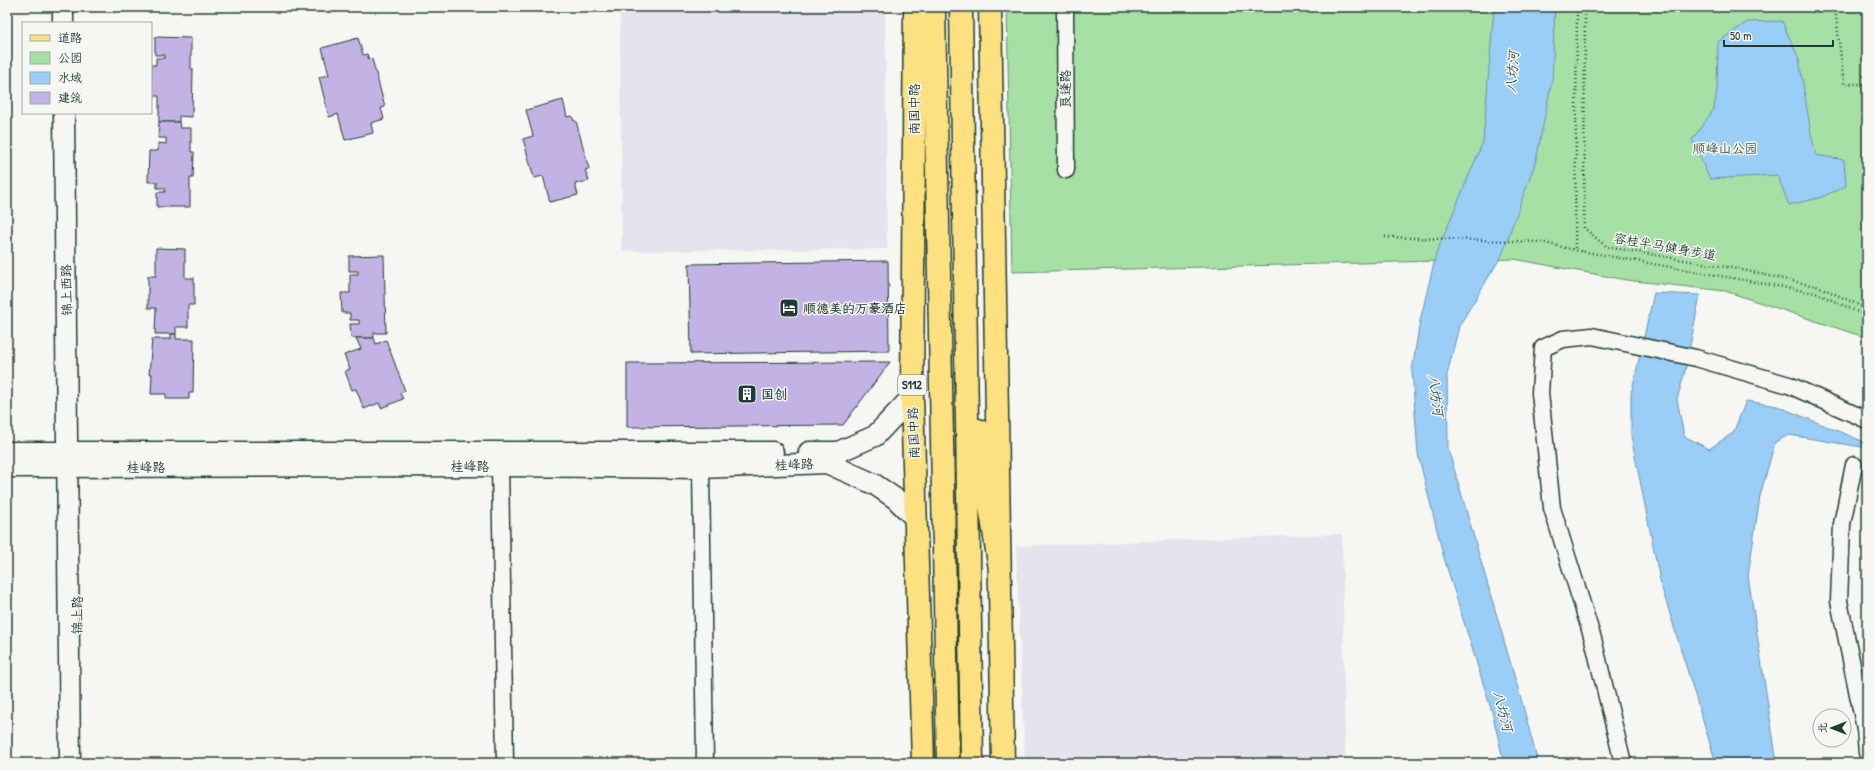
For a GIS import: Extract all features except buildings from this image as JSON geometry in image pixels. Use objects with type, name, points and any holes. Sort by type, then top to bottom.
[{"type":"main road","name":"南国中路","points":[[915,7],[912,397],[923,763]]},
{"type":"main road","name":"南国中路","points":[[934,7],[948,763]]},
{"type":"main road","points":[[961,7],[972,763]]},
{"type":"main road","points":[[990,7],[1003,763]]},
{"type":"main road","points":[[966,351],[999,563]]},
{"type":"street","points":[[63,7],[63,22]]},
{"type":"street","points":[[77,7],[77,22]]},
{"type":"street","name":"良逢路","points":[[1065,7],[1066,170]]},
{"type":"street","name":"锦上西路","points":[[64,114],[73,459]]},
{"type":"street","name":"锦上西路","points":[[73,459],[77,114]]},
{"type":"street","points":[[1623,763],[1593,639],[1552,508],[1540,394],[1543,348],[1563,338],[1592,336],[1696,358],[1789,385],[1867,420]]},
{"type":"street","points":[[7,452],[73,459],[838,452],[875,436],[912,397]]},
{"type":"street","name":"桂峰路","points":[[7,467],[73,459],[701,468],[827,463],[874,484],[896,499],[916,519]]},
{"type":"street","name":"锦上路","points":[[70,763],[73,459]]},
{"type":"street","name":"锦上路","points":[[73,459],[77,763]]},
{"type":"street","points":[[1854,465],[1842,524],[1839,601],[1865,729],[1867,753]]},
{"type":"street","points":[[500,466],[505,763]]},
{"type":"street","points":[[701,468],[705,763]]},
{"type":"path","points":[[1575,250],[1577,7]]},
{"type":"path","name":"容桂半马健身步道","points":[[1585,7],[1584,228],[1608,246],[1738,269],[1820,287],[1867,309]]},
{"type":"path","points":[[1835,7],[1844,84],[1867,84]]},
{"type":"path","points":[[1385,237],[1541,242],[1575,250],[1816,293],[1867,316]]},
{"type":"shaded area","points":[[620,7],[885,7],[887,249],[622,251]]},
{"type":"shaded area","points":[[1342,534],[1345,763],[1025,763],[1016,546]]},
{"type":"green space","name":"顺峰山公园","points":[[1007,7],[1867,7],[1867,338],[1725,291],[1626,280],[1514,259],[1012,272]]},
{"type":"water","name":"八坊河","points":[[1494,7],[1555,7],[1552,80],[1536,160],[1502,255],[1459,326],[1447,375],[1448,448],[1523,706],[1538,763],[1504,763],[1492,712],[1444,558],[1418,454],[1412,371],[1420,321],[1436,254],[1483,142]]},
{"type":"water","points":[[1782,21],[1799,59],[1811,134],[1816,155],[1844,160],[1846,186],[1819,198],[1789,205],[1777,175],[1710,179],[1692,140],[1714,109],[1717,89],[1718,42],[1747,22]]},
{"type":"water","points":[[1654,293],[1700,295],[1685,371],[1677,399],[1684,436],[1709,449],[1733,433],[1746,401],[1777,406],[1867,443],[1867,450],[1862,447],[1789,435],[1775,442],[1760,496],[1748,576],[1777,763],[1716,763],[1661,585],[1631,436],[1631,394]]},
{"type":"place","name":"顺德美的万豪酒店","points":[[789,308]]},
{"type":"place","name":"国创","points":[[747,394]]}]
